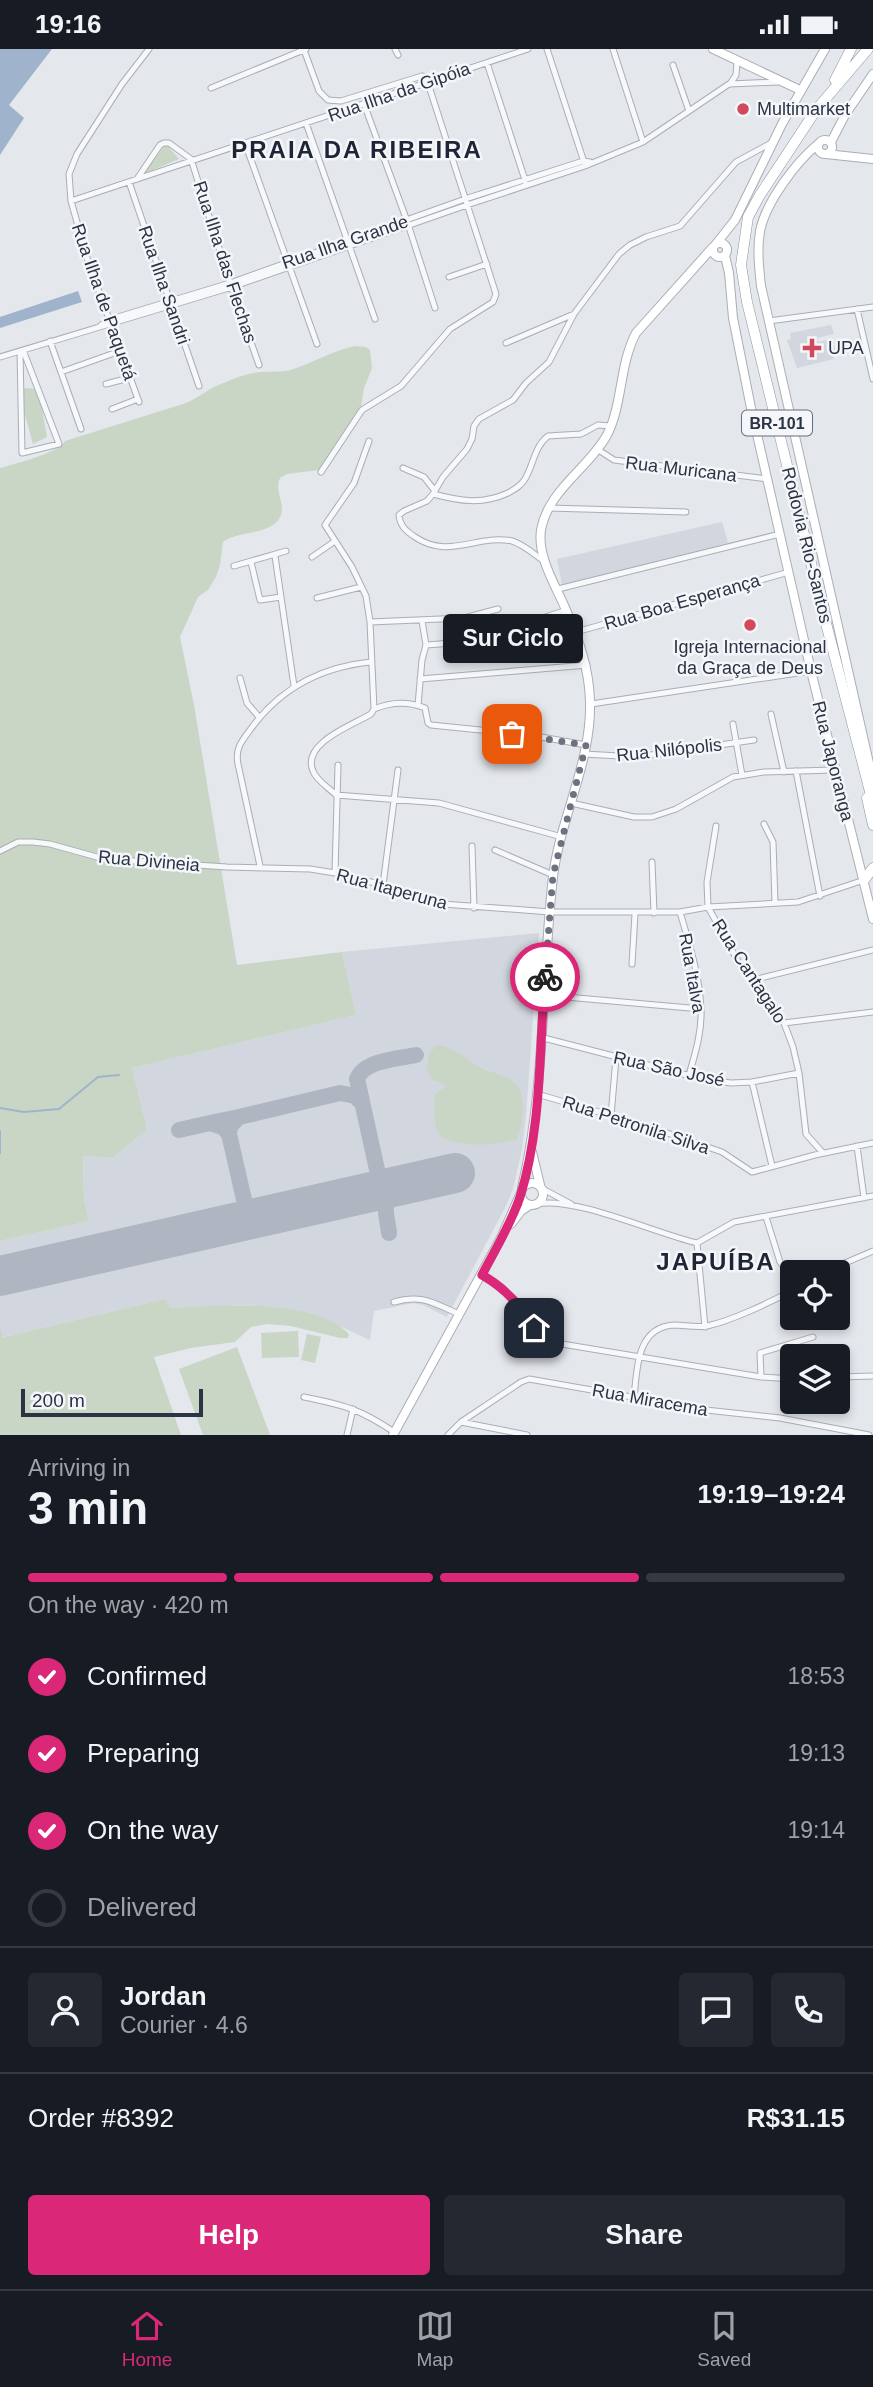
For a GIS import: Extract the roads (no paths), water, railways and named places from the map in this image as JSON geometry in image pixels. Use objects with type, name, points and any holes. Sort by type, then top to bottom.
[{"type":"highway","name":"Rodovia Rio-Santos","points":[[851,49],[824,99],[748,217],[741,265],[747,302],[873,803]]},
{"type":"highway","name":"Rodovia Rio-Santos","points":[[824,99],[867,49]]},
{"type":"highway","name":"Rodovia Rio-Santos","points":[[862,763],[861,772],[873,825]]},
{"type":"main road","points":[[713,49],[800,90]]},
{"type":"main road","points":[[394,1434],[504,1232],[521,1191],[531,1149],[553,875],[585,750],[590,704],[587,665],[546,562],[541,536],[544,520],[549,508],[597,449],[611,426],[629,349],[636,333],[703,259],[719,251],[800,90],[825,49]]},
{"type":"main road","points":[[825,154],[819,150],[873,74]]},
{"type":"main road","points":[[825,154],[832,150],[826,143]]},
{"type":"main road","points":[[826,143],[841,153],[854,157]]},
{"type":"main road","points":[[826,143],[800,161],[770,206],[761,228],[758,255],[761,286],[873,781]]},
{"type":"main road","points":[[800,161],[811,155],[825,154],[873,159]]},
{"type":"main road","name":"Rua Japoranga","points":[[719,251],[729,273],[733,318],[810,671],[834,771],[868,875],[873,919]]},
{"type":"main road","points":[[504,1232],[521,1210],[542,1199],[531,1149]]},
{"type":"main road","points":[[521,1191],[531,1183],[540,1187]]},
{"type":"main road","points":[[521,1191],[523,1202],[533,1205]]},
{"type":"street","name":"Rua Ilha de Paquetá","points":[[112,409],[139,401],[109,323],[71,201],[69,174],[77,153],[122,83],[149,49]]},
{"type":"street","points":[[211,88],[305,49],[319,91],[328,100],[341,101],[426,77],[495,287],[493,302],[450,329],[401,386],[362,410],[321,472]]},
{"type":"street","name":"Rua Ilha da Gipóia","points":[[71,201],[191,159],[429,83],[486,63],[508,52],[528,49]]},
{"type":"street","points":[[547,49],[584,164]]},
{"type":"street","points":[[613,49],[643,142]]},
{"type":"street","points":[[729,84],[736,75],[737,61]]},
{"type":"street","points":[[486,63],[526,183]]},
{"type":"street","points":[[673,65],[689,111]]},
{"type":"street","points":[[729,84],[785,83]]},
{"type":"street","name":"Rua Ilha Grande","points":[[0,357],[231,285],[466,202],[591,162],[643,142],[729,84]]},
{"type":"street","points":[[364,104],[408,224],[435,308]]},
{"type":"street","points":[[306,123],[346,243],[375,319]]},
{"type":"street","points":[[546,562],[515,542],[502,540],[453,548],[423,542],[404,529],[399,515],[427,501],[467,449],[479,419],[513,400],[526,383],[549,362],[574,314],[619,254],[630,245],[680,226],[736,162],[773,142]]},
{"type":"street","points":[[136,180],[164,143],[169,143],[191,159]]},
{"type":"street","points":[[245,143],[317,344]]},
{"type":"street","name":"Rua Ilha das Flechas","points":[[191,159],[259,365]]},
{"type":"street","name":"Rua Ilha Sandri","points":[[129,182],[199,386]]},
{"type":"street","points":[[449,277],[487,264]]},
{"type":"street","points":[[769,321],[873,307]]},
{"type":"street","points":[[857,309],[873,379]]},
{"type":"street","points":[[506,343],[574,314]]},
{"type":"street","points":[[50,341],[81,429]]},
{"type":"street","points":[[21,350],[59,444],[22,453],[21,350]]},
{"type":"street","points":[[61,372],[120,351]]},
{"type":"street","points":[[106,384],[129,378]]},
{"type":"street","points":[[403,468],[424,477],[434,493],[471,502],[490,500],[517,488],[524,480],[537,448],[548,436],[581,434],[598,425],[611,426]]},
{"type":"street","points":[[369,441],[354,483],[325,522],[326,530],[352,567],[366,596],[370,622],[374,709],[371,714],[323,741],[312,760],[313,771],[336,795],[439,803],[562,837]]},
{"type":"street","name":"Rua Muricana","points":[[597,449],[614,460],[768,479]]},
{"type":"street","points":[[549,508],[686,512]]},
{"type":"street","points":[[558,589],[780,534]]},
{"type":"street","points":[[312,557],[335,541]]},
{"type":"street","points":[[234,566],[286,551]]},
{"type":"street","points":[[275,556],[294,686]]},
{"type":"street","points":[[251,562],[260,600],[281,597]]},
{"type":"street","name":"Rua Boa Esperança","points":[[576,632],[789,572]]},
{"type":"street","points":[[317,598],[361,587]]},
{"type":"street","points":[[370,622],[464,618],[498,609]]},
{"type":"street","points":[[426,645],[453,644],[483,637],[567,610]]},
{"type":"street","points":[[374,709],[395,703],[418,705],[426,645],[422,621]]},
{"type":"street","points":[[260,866],[237,747],[259,717],[277,698],[294,686],[344,667],[371,662]]},
{"type":"street","points":[[420,679],[587,665]]},
{"type":"street","points":[[590,704],[810,671]]},
{"type":"street","points":[[240,678],[247,703],[259,717]]},
{"type":"street","name":"Rua Nilópolis","points":[[418,705],[425,708],[428,723],[431,725],[530,736],[585,750],[637,757],[754,740]]},
{"type":"street","points":[[771,714],[784,772]]},
{"type":"street","points":[[733,724],[742,775]]},
{"type":"street","points":[[335,873],[338,765]]},
{"type":"street","points":[[383,885],[398,770]]},
{"type":"street","points":[[796,771],[820,896]]},
{"type":"street","points":[[571,803],[634,817],[652,817],[676,809],[724,780],[742,775],[834,771]]},
{"type":"street","points":[[764,824],[773,842],[775,903]]},
{"type":"street","points":[[708,907],[707,882],[716,826]]},
{"type":"street","name":"Rua Divineia","points":[[0,851],[18,842],[33,842],[104,859],[207,866],[260,866]]},
{"type":"street","points":[[472,846],[474,908]]},
{"type":"street","points":[[495,850],[553,875]]},
{"type":"street","points":[[652,862],[654,913]]},
{"type":"street","name":"Rua Itaperuna","points":[[260,866],[335,873],[443,904],[550,912],[680,912],[708,907],[798,902],[820,896],[868,875]]},
{"type":"street","name":"Rua Cantagalo","points":[[708,907],[739,963],[775,1007],[784,1023],[799,1073],[807,1134],[823,1153]]},
{"type":"street","name":"Rua Italva","points":[[680,912],[691,950],[701,1009],[697,1046],[689,1075]]},
{"type":"street","points":[[632,964],[635,913]]},
{"type":"street","points":[[753,980],[873,950]]},
{"type":"street","points":[[544,995],[701,1009]]},
{"type":"street","points":[[784,1023],[873,1012]]},
{"type":"street","name":"Rua São José","points":[[540,1037],[616,1058],[731,1083],[799,1073]]},
{"type":"street","points":[[611,1116],[616,1058]]},
{"type":"street","points":[[752,1082],[772,1166]]},
{"type":"street","name":"Rua Petronila Silva","points":[[537,1094],[647,1126],[722,1153],[752,1172],[873,1143]]},
{"type":"street","points":[[856,1146],[864,1198]]},
{"type":"street","points":[[540,1187],[574,1205],[697,1243],[734,1221],[873,1196]]},
{"type":"street","points":[[533,1205],[545,1202],[574,1205]]},
{"type":"street","points":[[766,1217],[780,1262]]},
{"type":"street","points":[[697,1243],[705,1327]]},
{"type":"street","points":[[850,1261],[873,1251]]},
{"type":"street","points":[[482,1275],[519,1304],[539,1335],[556,1343],[780,1378]]},
{"type":"street","points":[[634,1398],[638,1357],[643,1345],[659,1328],[671,1325],[705,1327],[780,1295]]},
{"type":"street","points":[[394,1302],[420,1298],[458,1314]]},
{"type":"street","points":[[761,1377],[760,1353],[813,1337]]},
{"type":"street","points":[[850,1377],[873,1376]]},
{"type":"street","name":"Rua Miracema","points":[[448,1435],[460,1422],[521,1381],[529,1379],[706,1411],[780,1418],[869,1435]]},
{"type":"street","points":[[304,1397],[353,1409],[394,1434]]},
{"type":"street","points":[[347,1435],[353,1409]]},
{"type":"street","points":[[460,1422],[527,1435]]},
{"type":"water","points":[[0,49],[52,49],[9,105],[24,118],[0,155]]},
{"type":"water","points":[[78,291],[82,302],[0,328],[0,317]]},
{"type":"waterway","points":[[0,1108],[24,1112],[59,1109],[98,1077],[119,1075]]},
{"type":"waterway","points":[[0,1131],[0,1153]]},
{"type":"place","name":"Multimarket","points":[[743,109]]},
{"type":"place","name":"UPA","points":[[812,348]]},
{"type":"place","name":"Igreja Internacional da Graça de Deus","points":[[750,625]]},
{"type":"place","name":"Sur Ciclo","points":[[512,734]]},
{"type":"district","name":"PRAIA DA RIBEIRA","points":[[357,149]]},
{"type":"district","name":"JAPUÍBA","points":[[716,1261]]}]
